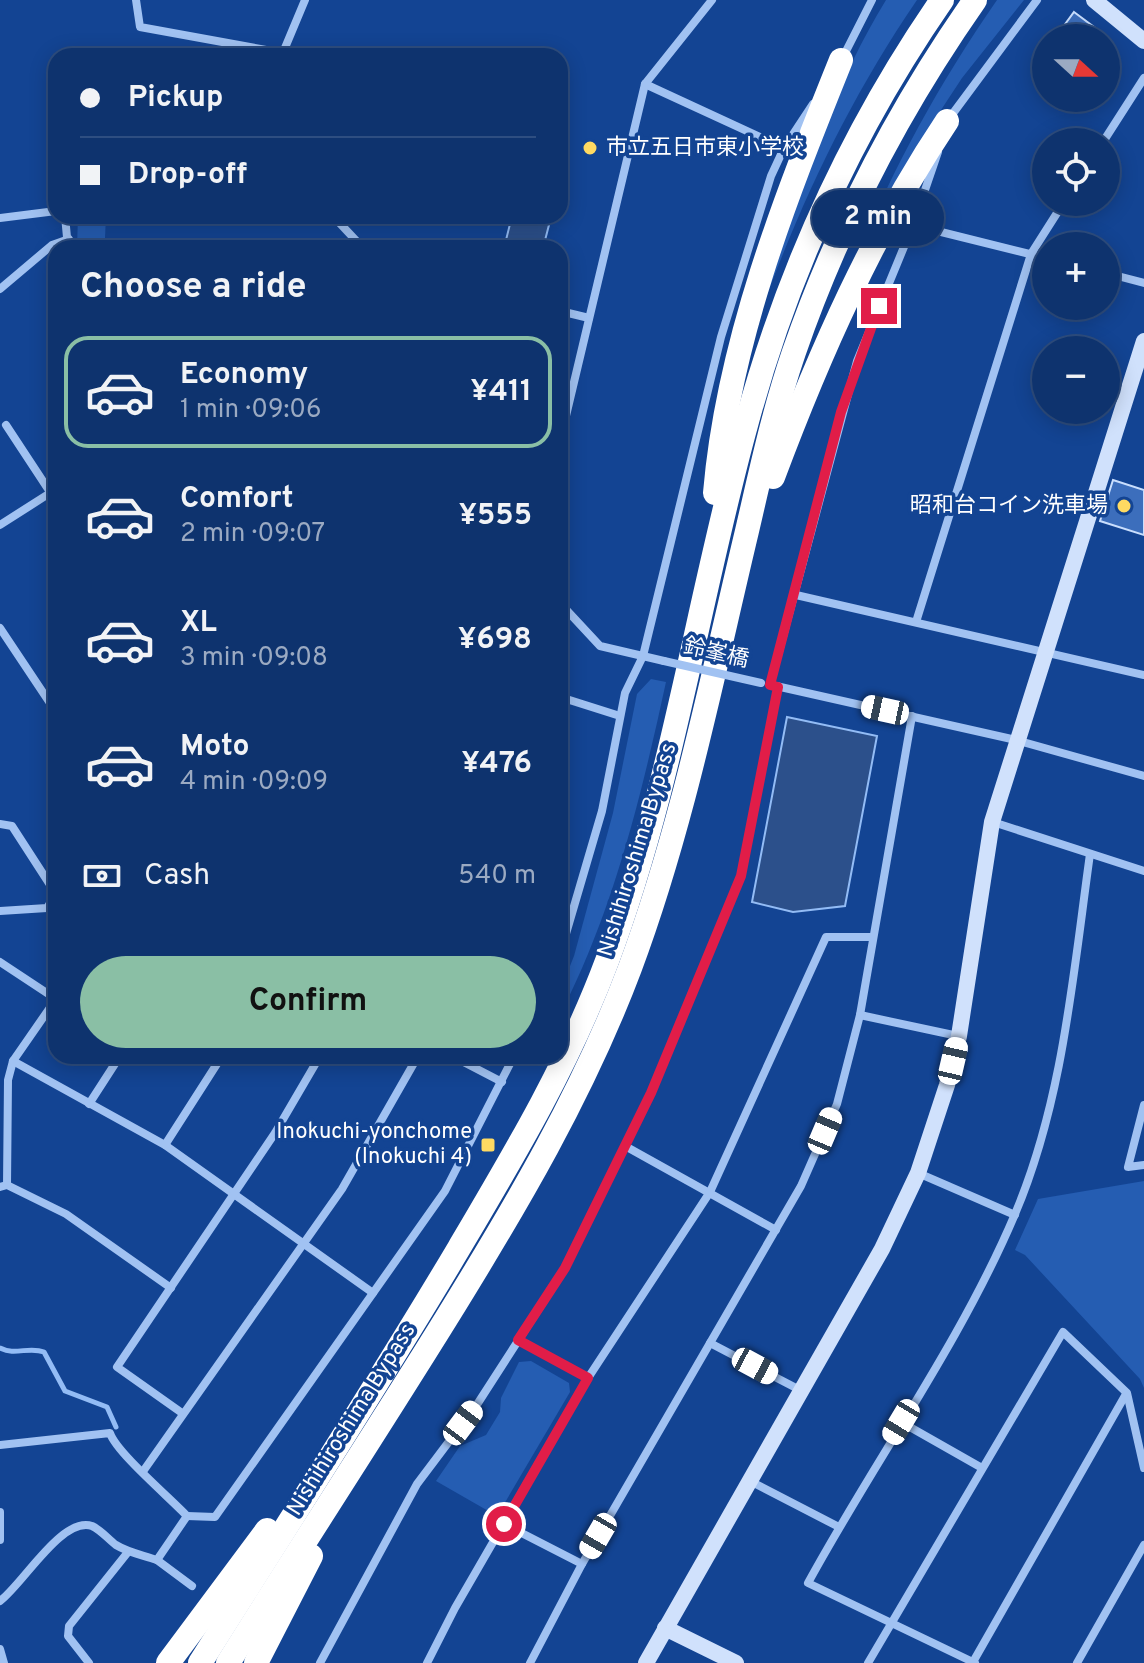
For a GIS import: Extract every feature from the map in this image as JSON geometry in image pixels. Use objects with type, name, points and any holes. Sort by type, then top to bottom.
[{"type":"highway","name":"Nishihiroshima Bypass","points":[[568,1047],[602,974],[636,873],[667,761],[745,426],[798,266],[868,117],[942,0]]},
{"type":"highway","name":"Nishihiroshima Bypass","points":[[228,1663],[363,1454],[511,1213],[595,1053],[659,883],[689,774],[770,432],[793,354],[855,199],[892,126],[975,0]]},
{"type":"highway","points":[[708,583],[716,482],[742,337],[791,182],[841,60]]},
{"type":"highway","points":[[734,586],[796,414],[897,202],[947,121]]},
{"type":"highway","name":"Nishihiroshima Bypass","points":[[200,1663],[348,1430],[532,1124],[560,1064]]},
{"type":"highway","points":[[168,1663],[348,1430]]},
{"type":"highway","points":[[256,1663],[363,1454]]},
{"type":"street","points":[[136,0],[140,27],[250,48]]},
{"type":"street","points":[[285,48],[305,0]]},
{"type":"street","points":[[568,407],[645,84],[712,0]]},
{"type":"street","points":[[568,927],[602,811],[625,693],[643,656],[721,337],[771,176],[784,148],[841,60],[872,0]]},
{"type":"street","points":[[324,1662],[417,1484],[478,1403],[565,1268],[651,1093],[741,876],[770,685],[857,361],[913,225],[947,121],[1037,0]]},
{"type":"street","points":[[1094,0],[1144,41]]},
{"type":"street","points":[[1112,128],[1144,78]]},
{"type":"street","points":[[645,84],[784,148]]},
{"type":"street","points":[[0,218],[48,212]]},
{"type":"street","points":[[916,622],[1031,254],[1055,216]]},
{"type":"street","points":[[340,224],[356,240]]},
{"type":"street","points":[[913,225],[1031,254]]},
{"type":"street","points":[[0,289],[48,248]]},
{"type":"street","points":[[1120,277],[1144,283]]},
{"type":"street","points":[[568,313],[589,318]]},
{"type":"street","points":[[646,1663],[882,1249],[918,1173],[947,1085],[959,1036],[981,876],[992,822],[1144,341]]},
{"type":"street","points":[[6,425],[48,489]]},
{"type":"street","points":[[0,525],[48,500]]},
{"type":"street","points":[[796,595],[1144,675]]},
{"type":"street","name":"鈴峯橋","points":[[568,612],[600,646],[1016,740],[1144,776]]},
{"type":"street","points":[[0,628],[48,700]]},
{"type":"street","points":[[568,700],[620,716]]},
{"type":"street","points":[[530,1663],[582,1564],[801,1186],[837,1104],[860,1015],[912,716]]},
{"type":"street","points":[[992,822],[1144,871]]},
{"type":"street","points":[[0,824],[12,826],[48,882]]},
{"type":"street","points":[[1090,854],[1065,1037],[1037,1152],[1015,1215],[961,1320],[808,1583],[974,1663],[1127,1393]]},
{"type":"street","points":[[0,911],[48,906]]},
{"type":"street","points":[[427,1663],[588,1378],[710,1192],[826,937],[873,937]]},
{"type":"street","points":[[0,962],[48,994]]},
{"type":"street","points":[[48,1011],[13,1061],[8,1080],[3,1186],[66,1214],[171,1288]]},
{"type":"street","points":[[860,1015],[959,1036]]},
{"type":"street","points":[[13,1061],[165,1145],[373,1293]]},
{"type":"street","points":[[89,1104],[115,1064]]},
{"type":"street","points":[[165,1145],[217,1064]]},
{"type":"street","points":[[182,1413],[117,1367],[234,1195],[315,1064]]},
{"type":"street","points":[[144,1470],[304,1245],[378,1131],[414,1064]]},
{"type":"street","points":[[467,1064],[502,1082]]},
{"type":"street","points":[[0,1445],[110,1433],[123,1455],[144,1470],[187,1516],[215,1517],[445,1191],[510,1064]]},
{"type":"street","points":[[1144,1105],[1128,1167],[1144,1165]]},
{"type":"street","points":[[625,1146],[776,1230]]},
{"type":"street","points":[[918,1173],[1015,1215]]},
{"type":"street","points":[[868,1663],[1063,1332],[1127,1393],[1144,1468]]},
{"type":"street","points":[[518,1340],[588,1378]]},
{"type":"street","points":[[710,1343],[800,1390]]},
{"type":"street","points":[[901,1422],[982,1468]]},
{"type":"street","points":[[749,1480],[839,1527]]},
{"type":"street","points":[[0,1512],[0,1540]]},
{"type":"street","points":[[157,1560],[187,1516]]},
{"type":"street","points":[[504,1524],[582,1564]]},
{"type":"street","points":[[0,1601],[20,1585],[59,1536],[73,1526],[90,1525],[128,1552],[157,1560],[192,1586]]},
{"type":"street","points":[[1077,1663],[1144,1545]]},
{"type":"street","points":[[89,1663],[68,1636],[69,1626],[128,1552]]},
{"type":"street","points":[[665,1628],[736,1663]]},
{"type":"street","points":[[0,1649],[4,1663]]},
{"type":"shaded area","points":[[886,0],[917,0],[851,109],[813,185],[764,303],[758,301],[831,109]]},
{"type":"shaded area","points":[[997,0],[1024,0],[962,78],[918,145],[841,293],[910,142]]},
{"type":"shaded area","points":[[78,224],[106,224],[105,238],[111,240],[77,240]]},
{"type":"shaded area","points":[[510,224],[549,224],[545,240],[506,240]]},
{"type":"shaded area","points":[[651,679],[666,682],[624,852],[596,934],[568,998],[568,971],[613,813],[637,694]]},
{"type":"shaded area","points":[[787,717],[877,736],[845,906],[793,912],[752,902]]},
{"type":"shaded area","points":[[1144,1181],[1144,1388],[1140,1379],[1025,1255],[1015,1250],[1038,1199]]},
{"type":"shaded area","points":[[531,1361],[569,1383],[570,1392],[497,1516],[436,1481],[460,1446],[486,1435],[500,1412],[501,1398],[519,1362]]},
{"type":"building","points":[[1074,12],[1090,24],[1065,24]]},
{"type":"building","name":"昭和台コイン洗車場","points":[[1113,480],[1144,490],[1144,535],[1100,521]]},
{"type":"waterway","points":[[0,1348],[44,1352],[65,1391],[107,1407],[116,1427]]},
{"type":"place","name":"市立五日市東小学校","points":[[590,148]]},
{"type":"place","name":"昭和台コイン洗車場","points":[[1124,506]]},
{"type":"place","name":"Inokuchi-yonchome (Inokuchi 4)","points":[[488,1145]]},
{"type":"route","points":[[504,1524],[588,1378],[518,1340],[565,1268],[651,1093],[741,876],[778,687],[770,685],[796,595],[841,412],[879,306]]}]
